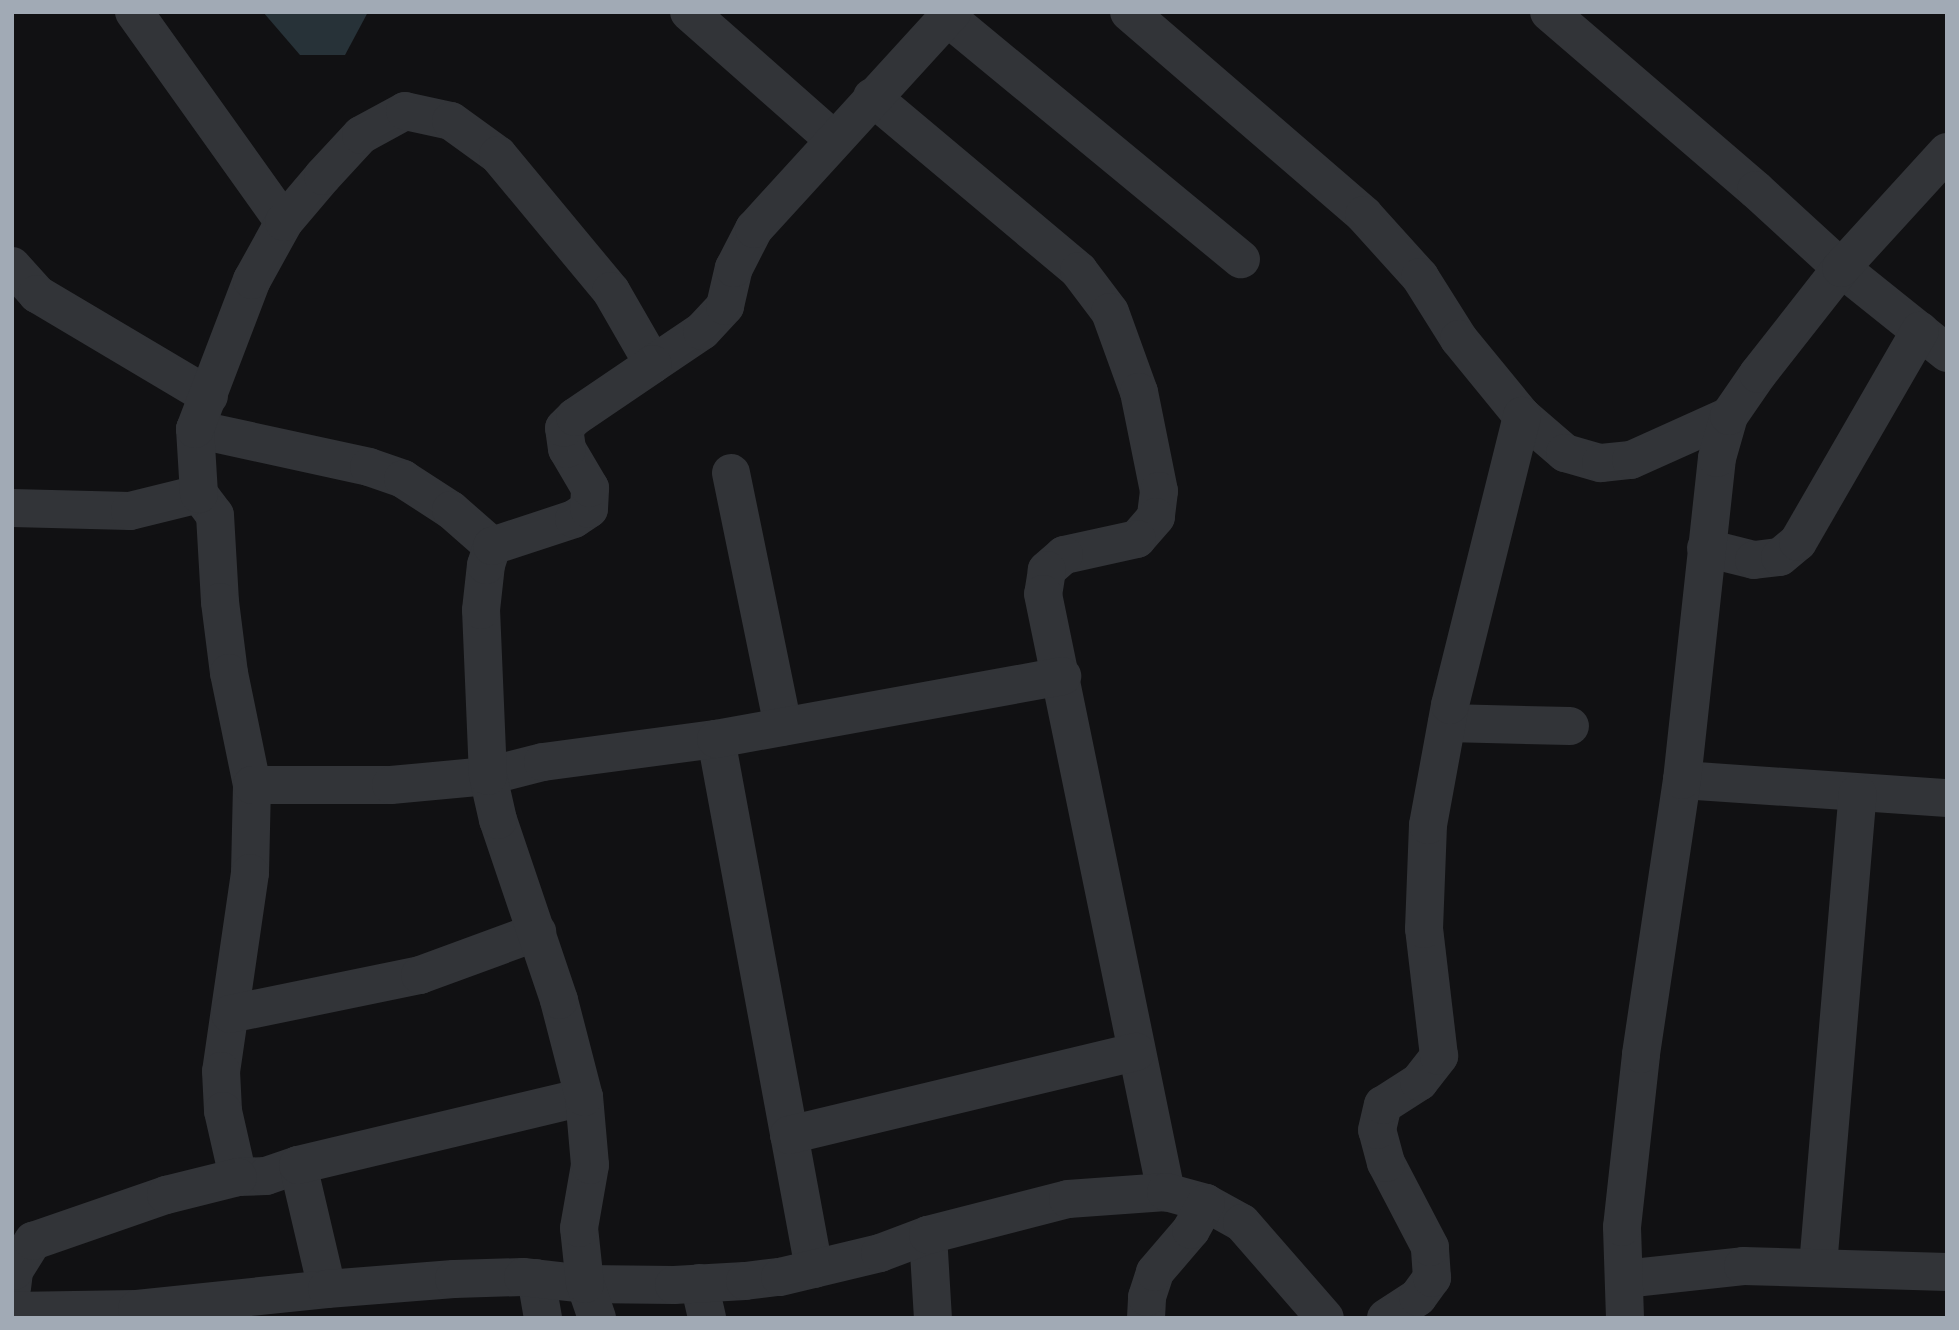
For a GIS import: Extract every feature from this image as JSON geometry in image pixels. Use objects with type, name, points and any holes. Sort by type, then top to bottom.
[{"type":"street","points":[[134,12],[284,222]]},
{"type":"street","points":[[689,12],[833,139]]},
{"type":"street","points":[[1129,12],[1364,215],[1420,277],[1460,339],[1521,416],[1566,453],[1601,463],[1631,460],[1729,416]]},
{"type":"street","points":[[1549,12],[1756,190],[1841,268],[1934,342],[1798,541],[1780,556],[1754,560],[1706,548]]},
{"type":"street","points":[[492,546],[574,519],[589,509],[590,488],[567,449],[564,428],[575,416],[702,331],[725,306],[734,268],[754,229],[833,139],[950,15],[1241,259]]},
{"type":"street","points":[[872,97],[1079,271],[1110,312],[1139,392],[1159,491],[1156,517],[1137,539],[1064,555],[1047,570],[1043,594],[1166,1192]]},
{"type":"street","points":[[238,1177],[223,1111],[221,1084],[250,873],[252,785],[229,673],[220,602],[215,515],[199,494],[202,413],[252,279],[284,222],[361,135],[405,111],[451,121],[498,155],[611,292],[653,365]]},
{"type":"street","points":[[1625,1318],[1622,1227],[1641,1054],[1682,780],[1717,458],[1729,416],[1841,268],[1947,152]]},
{"type":"street","points":[[12,266],[37,294],[202,413],[403,479],[451,510],[492,546]]},
{"type":"street","points":[[1386,1318],[1418,1297],[1432,1278],[1430,1247],[1386,1163],[1377,1130],[1383,1105],[1419,1082],[1439,1056],[1424,929],[1428,825],[1447,723],[1521,416]]},
{"type":"street","points":[[731,473],[783,727]]},
{"type":"street","points":[[12,508],[130,511],[199,494]]},
{"type":"street","points":[[492,546],[486,565],[481,610],[488,776],[498,820],[559,1000],[584,1097],[590,1165],[579,1228],[591,1301]]},
{"type":"street","points":[[252,785],[391,785],[488,776],[556,760],[716,739],[1062,676]]},
{"type":"street","points":[[1447,723],[1570,726]]},
{"type":"street","points":[[716,739],[814,1269]]},
{"type":"street","points":[[1682,780],[1947,798]]},
{"type":"street","points":[[1818,1266],[1858,794]]},
{"type":"street","points":[[230,1014],[420,975],[537,932]]},
{"type":"street","points":[[789,1135],[1136,1052]]},
{"type":"street","points":[[12,1288],[14,1271],[33,1241],[166,1195],[238,1177],[266,1176],[298,1165],[584,1097]]},
{"type":"street","points":[[298,1165],[327,1289]]},
{"type":"street","points":[[12,1311],[137,1309],[454,1279],[536,1278],[591,1301],[703,1301],[780,1277],[880,1253],[928,1235],[1068,1199],[1166,1192],[1206,1203],[1242,1223],[1325,1318]]},
{"type":"street","points":[[1146,1318],[1147,1297],[1155,1272],[1191,1230],[1206,1203]]},
{"type":"street","points":[[928,1235],[933,1318]]},
{"type":"street","points":[[1624,1279],[1744,1266],[1818,1266],[1947,1272]]},
{"type":"street","points":[[536,1278],[543,1318]]},
{"type":"shaded area","points":[[263,12],[368,12],[345,55],[300,55]]}]
